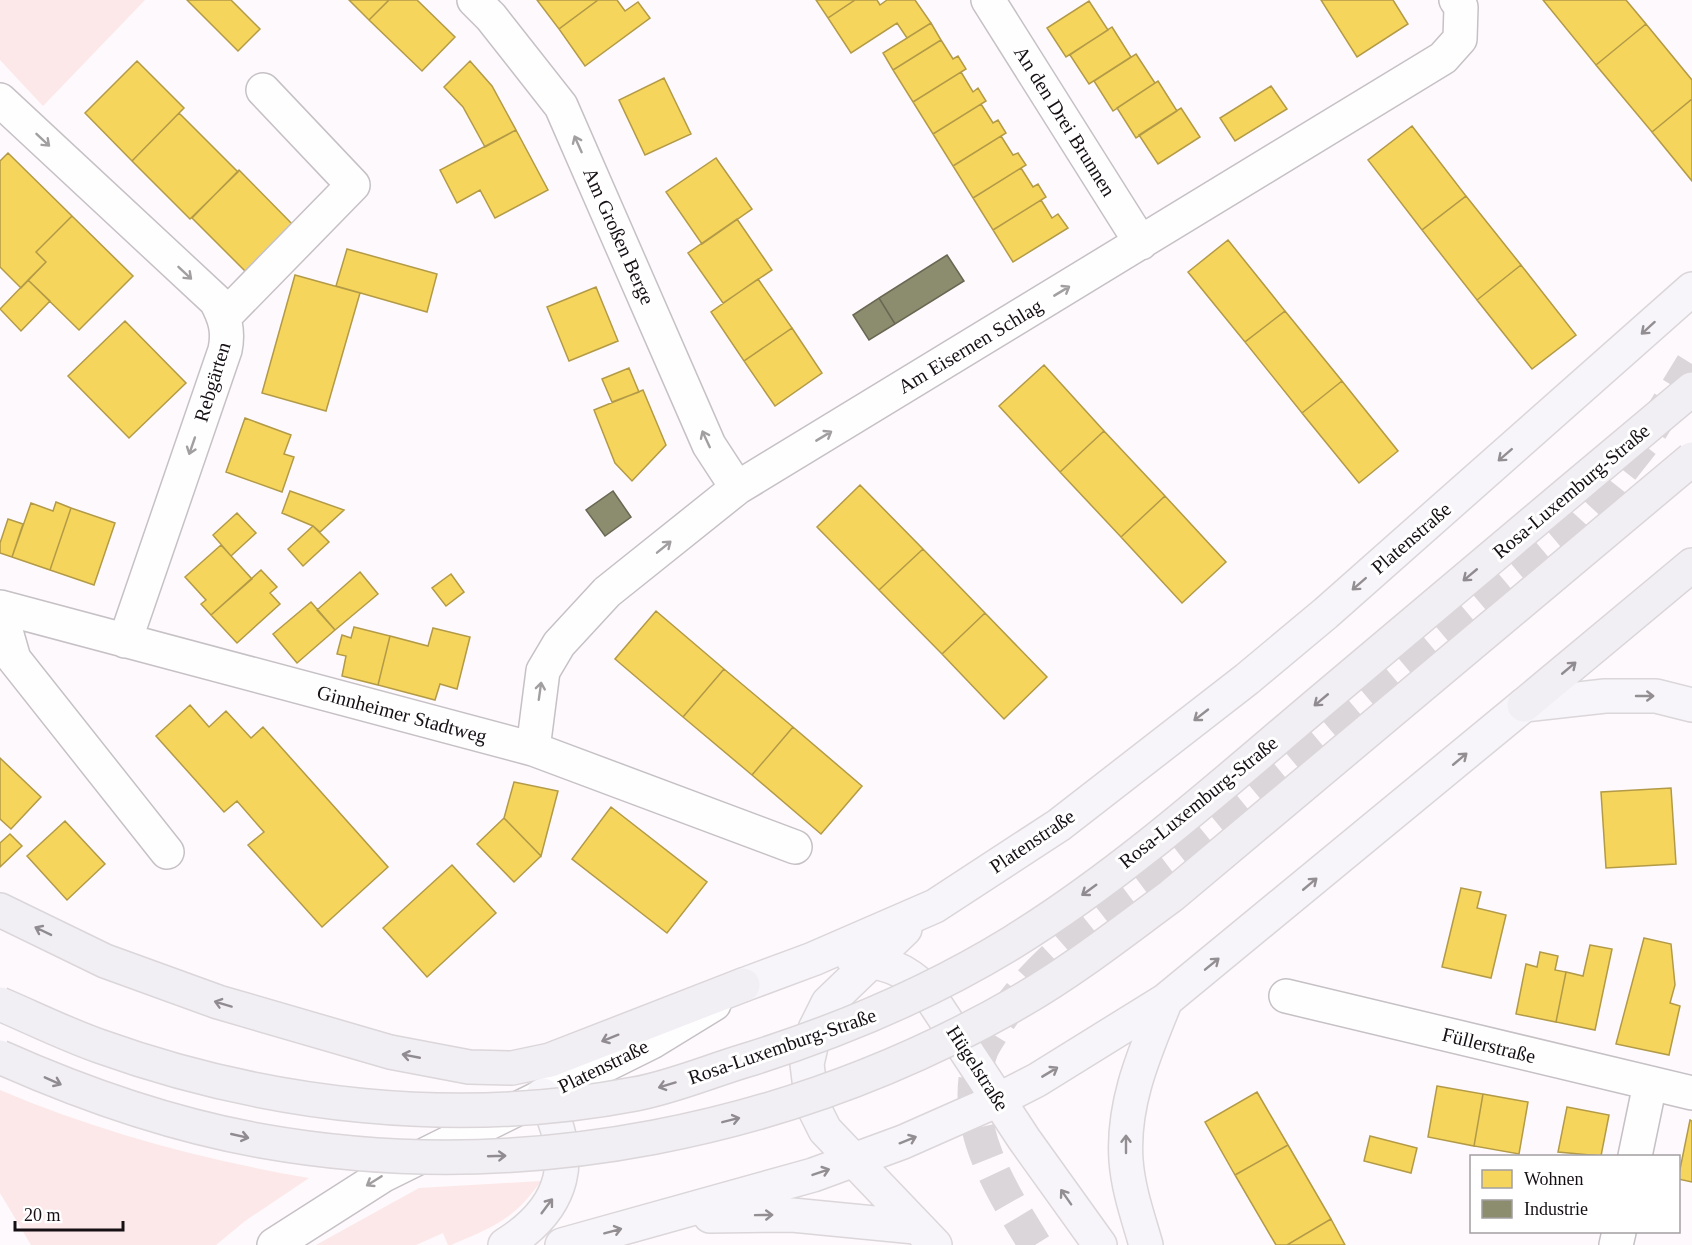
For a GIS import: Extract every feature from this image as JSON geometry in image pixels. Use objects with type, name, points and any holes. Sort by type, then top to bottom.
[{"type":"highway","name":"Rosa-Luxemburg-Straße","points":[[0,1004],[96,1045],[176,1071],[263,1091],[346,1104],[440,1111],[537,1107],[639,1094],[800,1043],[881,1012],[974,965],[1049,918],[1096,884],[1261,751],[1692,388]]},
{"type":"highway","points":[[0,1057],[64,1086],[161,1117],[262,1141],[400,1155],[448,1157],[566,1152],[668,1135],[735,1120],[819,1094],[925,1051],[975,1026],[1025,999],[1091,956],[1170,896],[1692,459]]},
{"type":"highway","points":[[1524,705],[1692,565]]},
{"type":"highway","points":[[0,910],[105,961],[218,1002],[390,1052],[469,1067],[512,1068],[550,1060],[590,1047],[742,985]]},
{"type":"highway","points":[[512,1068],[543,1095]]},
{"type":"main road","name":"Platenstraße","points":[[742,985],[813,959],[934,906],[1059,825],[1256,672],[1326,614],[1692,290]]},
{"type":"main road","points":[[562,1245],[664,1218],[854,1161],[998,1100],[1037,1080],[1166,1000],[1524,705],[1605,696],[1656,696],[1692,705]]},
{"type":"main road","points":[[925,1236],[825,1130],[813,1104],[807,1064],[815,1029],[828,1003],[891,940],[934,906]]},
{"type":"main road","name":"Hügelstraße","points":[[813,959],[838,957],[888,963],[911,975],[926,990],[998,1100],[1101,1245]]},
{"type":"main road","points":[[1146,1245],[1133,1202],[1126,1161],[1126,1125],[1141,1061],[1166,1000]]},
{"type":"main road","points":[[505,1245],[550,1205],[560,1184],[562,1152],[557,1121],[543,1095]]},
{"type":"main road","points":[[664,1218],[792,1215],[925,1236]]},
{"type":"street","name":"Am Großen Berge","points":[[474,0],[491,16],[561,106],[709,445],[737,488]]},
{"type":"street","name":"An den Drei Brunnen","points":[[988,0],[1141,243]]},
{"type":"street","name":"Am Eisernen Schlag","points":[[533,749],[543,672],[559,644],[607,592],[737,488],[1443,58],[1460,39],[1461,7],[1456,0]]},
{"type":"street","points":[[224,317],[353,185],[262,90]]},
{"type":"street","name":"Rebgärten","points":[[0,100],[216,301],[224,317],[228,335],[225,350],[125,641]]},
{"type":"street","name":"Ginnheimer Stadtweg","points":[[0,609],[533,749],[795,847]]},
{"type":"street","name":"Ginnheimer Stadtweg","points":[[0,609],[14,659],[167,852]]},
{"type":"street","name":"Platenstraße","points":[[274,1245],[382,1176],[652,1042],[742,985]]},
{"type":"street","name":"Füllerstraße","points":[[1286,996],[1692,1093]]},
{"type":"street","points":[[1635,1155],[1650,1084]]},
{"type":"shaded area","points":[[0,0],[145,0],[43,106],[0,60]]},
{"type":"shaded area","points":[[0,1090],[113,1132],[230,1163],[309,1178],[245,1221],[216,1245],[31,1245],[0,1193]]},
{"type":"shaded area","points":[[541,1181],[512,1214],[491,1227],[451,1245],[448,1245],[443,1233],[416,1245],[316,1245],[419,1188]]},
{"type":"building: Wohnen","points":[[187,0],[231,0],[260,29],[238,51]]},
{"type":"building: Wohnen","points":[[349,0],[389,0],[369,20]]},
{"type":"building: Wohnen","points":[[389,0],[417,0],[455,37],[422,71],[369,20]]},
{"type":"building: Wohnen","points":[[537,0],[598,0],[559,29]]},
{"type":"building: Wohnen","points":[[598,0],[617,0],[625,11],[638,2],[650,18],[585,66],[559,29]]},
{"type":"building: Wohnen","points":[[816,0],[855,0],[828,18]]},
{"type":"building: Wohnen","points":[[855,0],[877,0],[880,5],[887,0],[915,0],[931,23],[907,38],[897,23],[851,53],[828,18]]},
{"type":"building: Wohnen","points":[[1321,0],[1393,0],[1408,24],[1357,57]]},
{"type":"building: Wohnen","points":[[1543,0],[1626,0],[1646,24],[1596,65]]},
{"type":"building: Wohnen","points":[[1089,1],[1108,30],[1066,57],[1047,28]]},
{"type":"building: Wohnen","points":[[931,23],[941,40],[893,70],[883,53]]},
{"type":"building: Wohnen","points":[[1646,24],[1692,80],[1692,99],[1652,132],[1596,65]]},
{"type":"building: Wohnen","points":[[1112,27],[1131,57],[1089,84],[1070,55]]},
{"type":"building: Wohnen","points":[[941,40],[953,59],[958,56],[966,69],[913,102],[893,70]]},
{"type":"building: Wohnen","points":[[1136,54],[1155,83],[1113,111],[1094,81]]},
{"type":"building: Wohnen","points":[[137,61],[184,108],[132,161],[85,113]]},
{"type":"building: Wohnen","points":[[470,61],[492,86],[516,130],[485,147],[463,107],[444,87]]},
{"type":"building: Wohnen","points":[[961,72],[973,92],[978,88],[986,101],[933,134],[913,102]]},
{"type":"building: Wohnen","points":[[664,78],[691,134],[645,155],[619,100]]},
{"type":"building: Wohnen","points":[[1158,81],[1177,111],[1136,138],[1117,108]]},
{"type":"building: Wohnen","points":[[1271,86],[1287,109],[1235,141],[1220,118]]},
{"type":"building: Wohnen","points":[[1692,99],[1692,181],[1652,132]]},
{"type":"building: Wohnen","points":[[981,104],[993,123],[998,120],[1006,133],[953,166],[933,134]]},
{"type":"building: Wohnen","points":[[1181,108],[1200,137],[1158,164],[1139,135]]},
{"type":"building: Wohnen","points":[[179,113],[238,172],[190,219],[132,161]]},
{"type":"building: Wohnen","points":[[1412,126],[1466,196],[1422,230],[1368,160]]},
{"type":"building: Wohnen","points":[[516,130],[548,190],[495,218],[480,190],[457,203],[440,170]]},
{"type":"building: Wohnen","points":[[1001,136],[1013,155],[1018,153],[1026,165],[973,198],[953,166]]},
{"type":"building: Wohnen","points":[[8,153],[72,216],[36,252],[46,262],[21,288],[0,267],[0,161]]},
{"type":"building: Wohnen","points":[[716,158],[752,209],[702,244],[666,192]]},
{"type":"building: Wohnen","points":[[1021,168],[1033,187],[1038,184],[1046,197],[993,230],[973,198]]},
{"type":"building: Wohnen","points":[[239,170],[298,230],[251,277],[192,218]]},
{"type":"building: Wohnen","points":[[1466,196],[1521,265],[1477,300],[1422,230]]},
{"type":"building: Wohnen","points":[[1041,200],[1052,218],[1058,214],[1068,228],[1013,262],[993,230]]},
{"type":"building: Wohnen","points":[[72,216],[133,276],[79,330],[28,280],[46,262],[36,252]]},
{"type":"building: Wohnen","points":[[737,219],[772,270],[723,303],[688,253]]},
{"type":"building: Wohnen","points":[[1228,240],[1285,311],[1245,342],[1188,272]]},
{"type":"building: Wohnen","points":[[347,249],[437,274],[427,312],[336,286]]},
{"type":"building: Wohnen","points":[[1521,265],[1576,335],[1532,369],[1477,300]]},
{"type":"building: Wohnen","points":[[295,275],[360,293],[326,411],[262,393]]},
{"type":"building: Wohnen","points":[[758,279],[792,328],[744,361],[711,312]]},
{"type":"building: Wohnen","points":[[28,280],[50,301],[21,331],[0,309]]},
{"type":"building: Wohnen","points":[[596,287],[618,341],[569,361],[547,307]]},
{"type":"building: Wohnen","points":[[1285,311],[1342,381],[1302,413],[1245,342]]},
{"type":"building: Wohnen","points":[[125,321],[186,383],[129,438],[68,376]]},
{"type":"building: Wohnen","points":[[792,328],[822,373],[775,406],[744,361]]},
{"type":"building: Wohnen","points":[[1044,365],[1104,431],[1060,472],[999,406]]},
{"type":"building: Wohnen","points":[[629,368],[639,392],[612,402],[602,379]]},
{"type":"building: Wohnen","points":[[1342,381],[1398,451],[1359,483],[1302,413]]},
{"type":"building: Wohnen","points":[[643,390],[666,445],[632,481],[615,463],[594,410]]},
{"type":"building: Wohnen","points":[[245,418],[291,435],[284,454],[294,457],[282,492],[226,472]]},
{"type":"building: Wohnen","points":[[1104,431],[1165,496],[1121,537],[1060,472]]},
{"type":"building: Wohnen","points":[[860,485],[923,549],[879,590],[817,527]]},
{"type":"building: Wohnen","points":[[290,491],[344,510],[320,532],[313,526],[282,513]]},
{"type":"building: Wohnen","points":[[1165,496],[1226,562],[1182,603],[1121,537]]},
{"type":"building: Wohnen","points":[[56,502],[71,508],[50,570],[12,557],[31,503],[53,511]]},
{"type":"building: Wohnen","points":[[71,508],[115,523],[94,585],[50,570]]},
{"type":"building: Wohnen","points":[[237,513],[256,533],[231,556],[213,535]]},
{"type":"building: Wohnen","points":[[8,519],[23,524],[12,557],[0,553],[0,543]]},
{"type":"building: Wohnen","points":[[313,526],[329,542],[303,566],[288,549]]},
{"type":"building: Wohnen","points":[[221,545],[252,579],[211,615],[201,604],[206,600],[185,577]]},
{"type":"building: Wohnen","points":[[923,549],[985,613],[942,654],[879,590]]},
{"type":"building: Wohnen","points":[[261,570],[277,587],[270,593],[280,604],[237,643],[211,615]]},
{"type":"building: Wohnen","points":[[360,572],[378,594],[335,630],[317,610]]},
{"type":"building: Wohnen","points":[[451,574],[464,592],[446,606],[432,588]]},
{"type":"building: Wohnen","points":[[311,602],[335,630],[297,663],[273,634]]},
{"type":"building: Wohnen","points":[[656,611],[724,669],[683,717],[615,659]]},
{"type":"building: Wohnen","points":[[985,613],[1047,677],[1004,719],[942,654]]},
{"type":"building: Wohnen","points":[[354,627],[390,636],[378,685],[342,676],[346,656],[337,654],[342,635],[351,638]]},
{"type":"building: Wohnen","points":[[433,628],[470,637],[457,689],[440,684],[435,700],[378,685],[390,636],[428,646]]},
{"type":"building: Wohnen","points":[[724,669],[793,727],[752,775],[683,717]]},
{"type":"building: Wohnen","points":[[190,705],[209,727],[226,711],[251,738],[263,727],[388,867],[322,927],[248,845],[264,832],[237,801],[224,812],[156,736]]},
{"type":"building: Wohnen","points":[[793,727],[862,786],[821,834],[752,775]]},
{"type":"building: Wohnen","points":[[0,758],[41,797],[11,829],[0,819]]},
{"type":"building: Wohnen","points":[[514,782],[558,791],[541,856],[504,818]]},
{"type":"building: Wohnen","points":[[1671,788],[1676,864],[1606,868],[1601,792]]},
{"type":"building: Wohnen","points":[[611,807],[707,882],[667,933],[572,859]]},
{"type":"building: Wohnen","points":[[504,818],[541,856],[514,882],[477,844]]},
{"type":"building: Wohnen","points":[[65,821],[105,864],[67,900],[27,856]]},
{"type":"building: Wohnen","points":[[10,834],[22,846],[0,867],[0,843]]},
{"type":"building: Wohnen","points":[[452,865],[496,913],[427,977],[383,928]]},
{"type":"building: Wohnen","points":[[1461,888],[1481,892],[1477,908],[1506,915],[1491,978],[1442,967]]},
{"type":"building: Wohnen","points":[[1644,938],[1671,944],[1675,985],[1670,1003],[1680,1006],[1669,1055],[1616,1044]]},
{"type":"building: Wohnen","points":[[1590,945],[1612,949],[1595,1030],[1556,1022],[1566,972],[1583,976]]},
{"type":"building: Wohnen","points":[[1540,952],[1558,956],[1555,970],[1566,972],[1556,1022],[1516,1014],[1526,964],[1537,967]]},
{"type":"building: Wohnen","points":[[1437,1086],[1483,1094],[1474,1146],[1428,1137]]},
{"type":"building: Wohnen","points":[[1257,1092],[1288,1145],[1235,1175],[1205,1122]]},
{"type":"building: Wohnen","points":[[1483,1094],[1528,1102],[1519,1154],[1474,1146]]},
{"type":"building: Wohnen","points":[[1567,1107],[1609,1115],[1601,1155],[1558,1152]]},
{"type":"building: Wohnen","points":[[1690,1120],[1692,1121],[1692,1182],[1680,1179]]},
{"type":"building: Wohnen","points":[[1370,1136],[1417,1148],[1411,1173],[1364,1161]]},
{"type":"building: Wohnen","points":[[1288,1145],[1331,1219],[1287,1245],[1276,1245],[1235,1175]]},
{"type":"building: Wohnen","points":[[1331,1219],[1345,1245],[1287,1245]]},
{"type":"building: Industrie","points":[[947,255],[964,281],[895,324],[879,298]]},
{"type":"building: Industrie","points":[[879,298],[895,324],[869,340],[853,315]]},
{"type":"building: Industrie","points":[[613,491],[631,517],[605,536],[586,510]]},
{"type":"tunnel","points":[[1035,1245],[996,1178],[978,1129],[974,1105],[975,1079],[982,1050],[1013,1002],[1061,951],[1089,927],[1250,801],[1573,528],[1596,503],[1644,442],[1692,364]]}]
